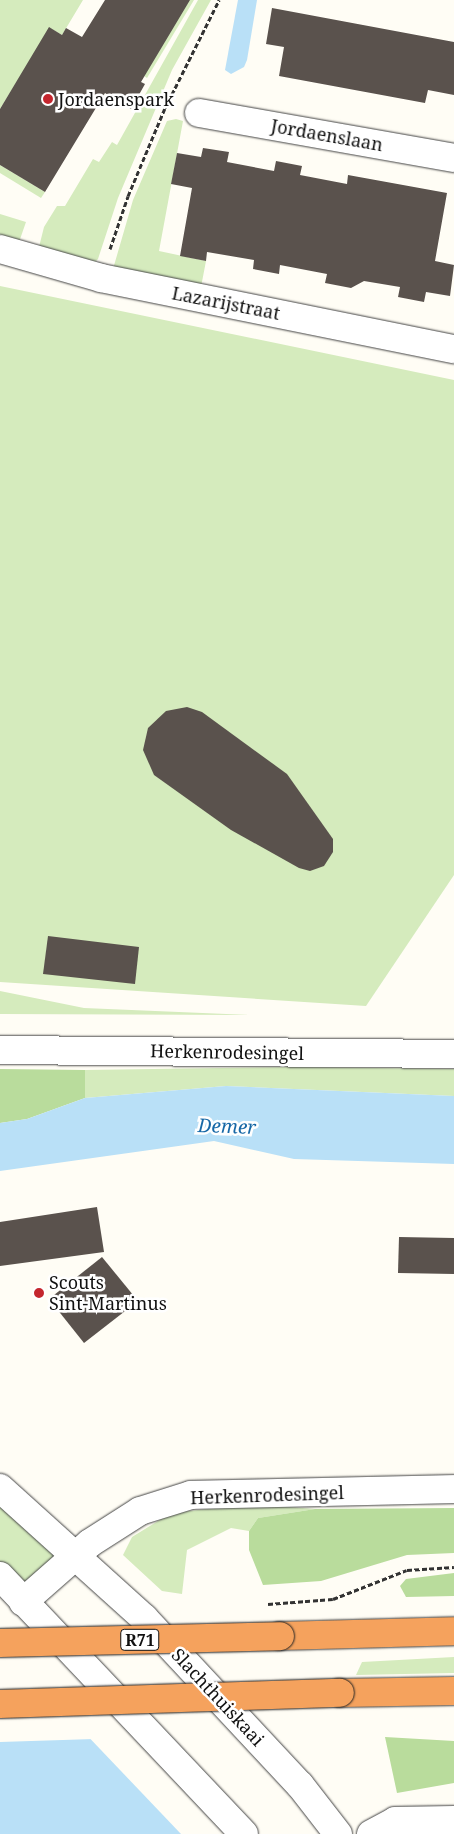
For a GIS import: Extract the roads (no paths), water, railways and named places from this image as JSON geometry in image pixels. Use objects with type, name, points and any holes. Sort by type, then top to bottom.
[{"type":"highway","name":"R71","points":[[0,1644],[454,1631]]},
{"type":"highway","points":[[0,1704],[454,1691]]},
{"type":"highway","points":[[420,1692],[454,1701]]},
{"type":"street","name":"Jordaenslaan","points":[[199,113],[454,158]]},
{"type":"street","name":"Lazarijstraat","points":[[0,248],[101,278],[454,349]]},
{"type":"street","name":"Herkenrodesingel","points":[[0,1050],[454,1054]]},
{"type":"street","name":"Slachthuiskaai","points":[[0,1488],[144,1618],[300,1785],[338,1834]]},
{"type":"street","name":"Herkenrodesingel","points":[[23,1602],[76,1556],[140,1511],[191,1496],[454,1489]]},
{"type":"street","points":[[0,1576],[244,1834]]},
{"type":"street","points":[[371,1834],[395,1821],[454,1820]]},
{"type":"water","points":[[238,0],[257,0],[247,60],[244,67],[231,74],[225,70]]},
{"type":"water","name":"Demer","points":[[226,1086],[454,1096],[454,1164],[294,1159],[214,1141],[0,1171],[0,1123],[27,1119],[85,1098]]},
{"type":"water","points":[[0,1644],[181,1834],[0,1834]]},
{"type":"place","name":"Jordaenspark","points":[[48,99]]},
{"type":"place","name":"Scouts Sint-Martinus","points":[[39,1293]]}]
